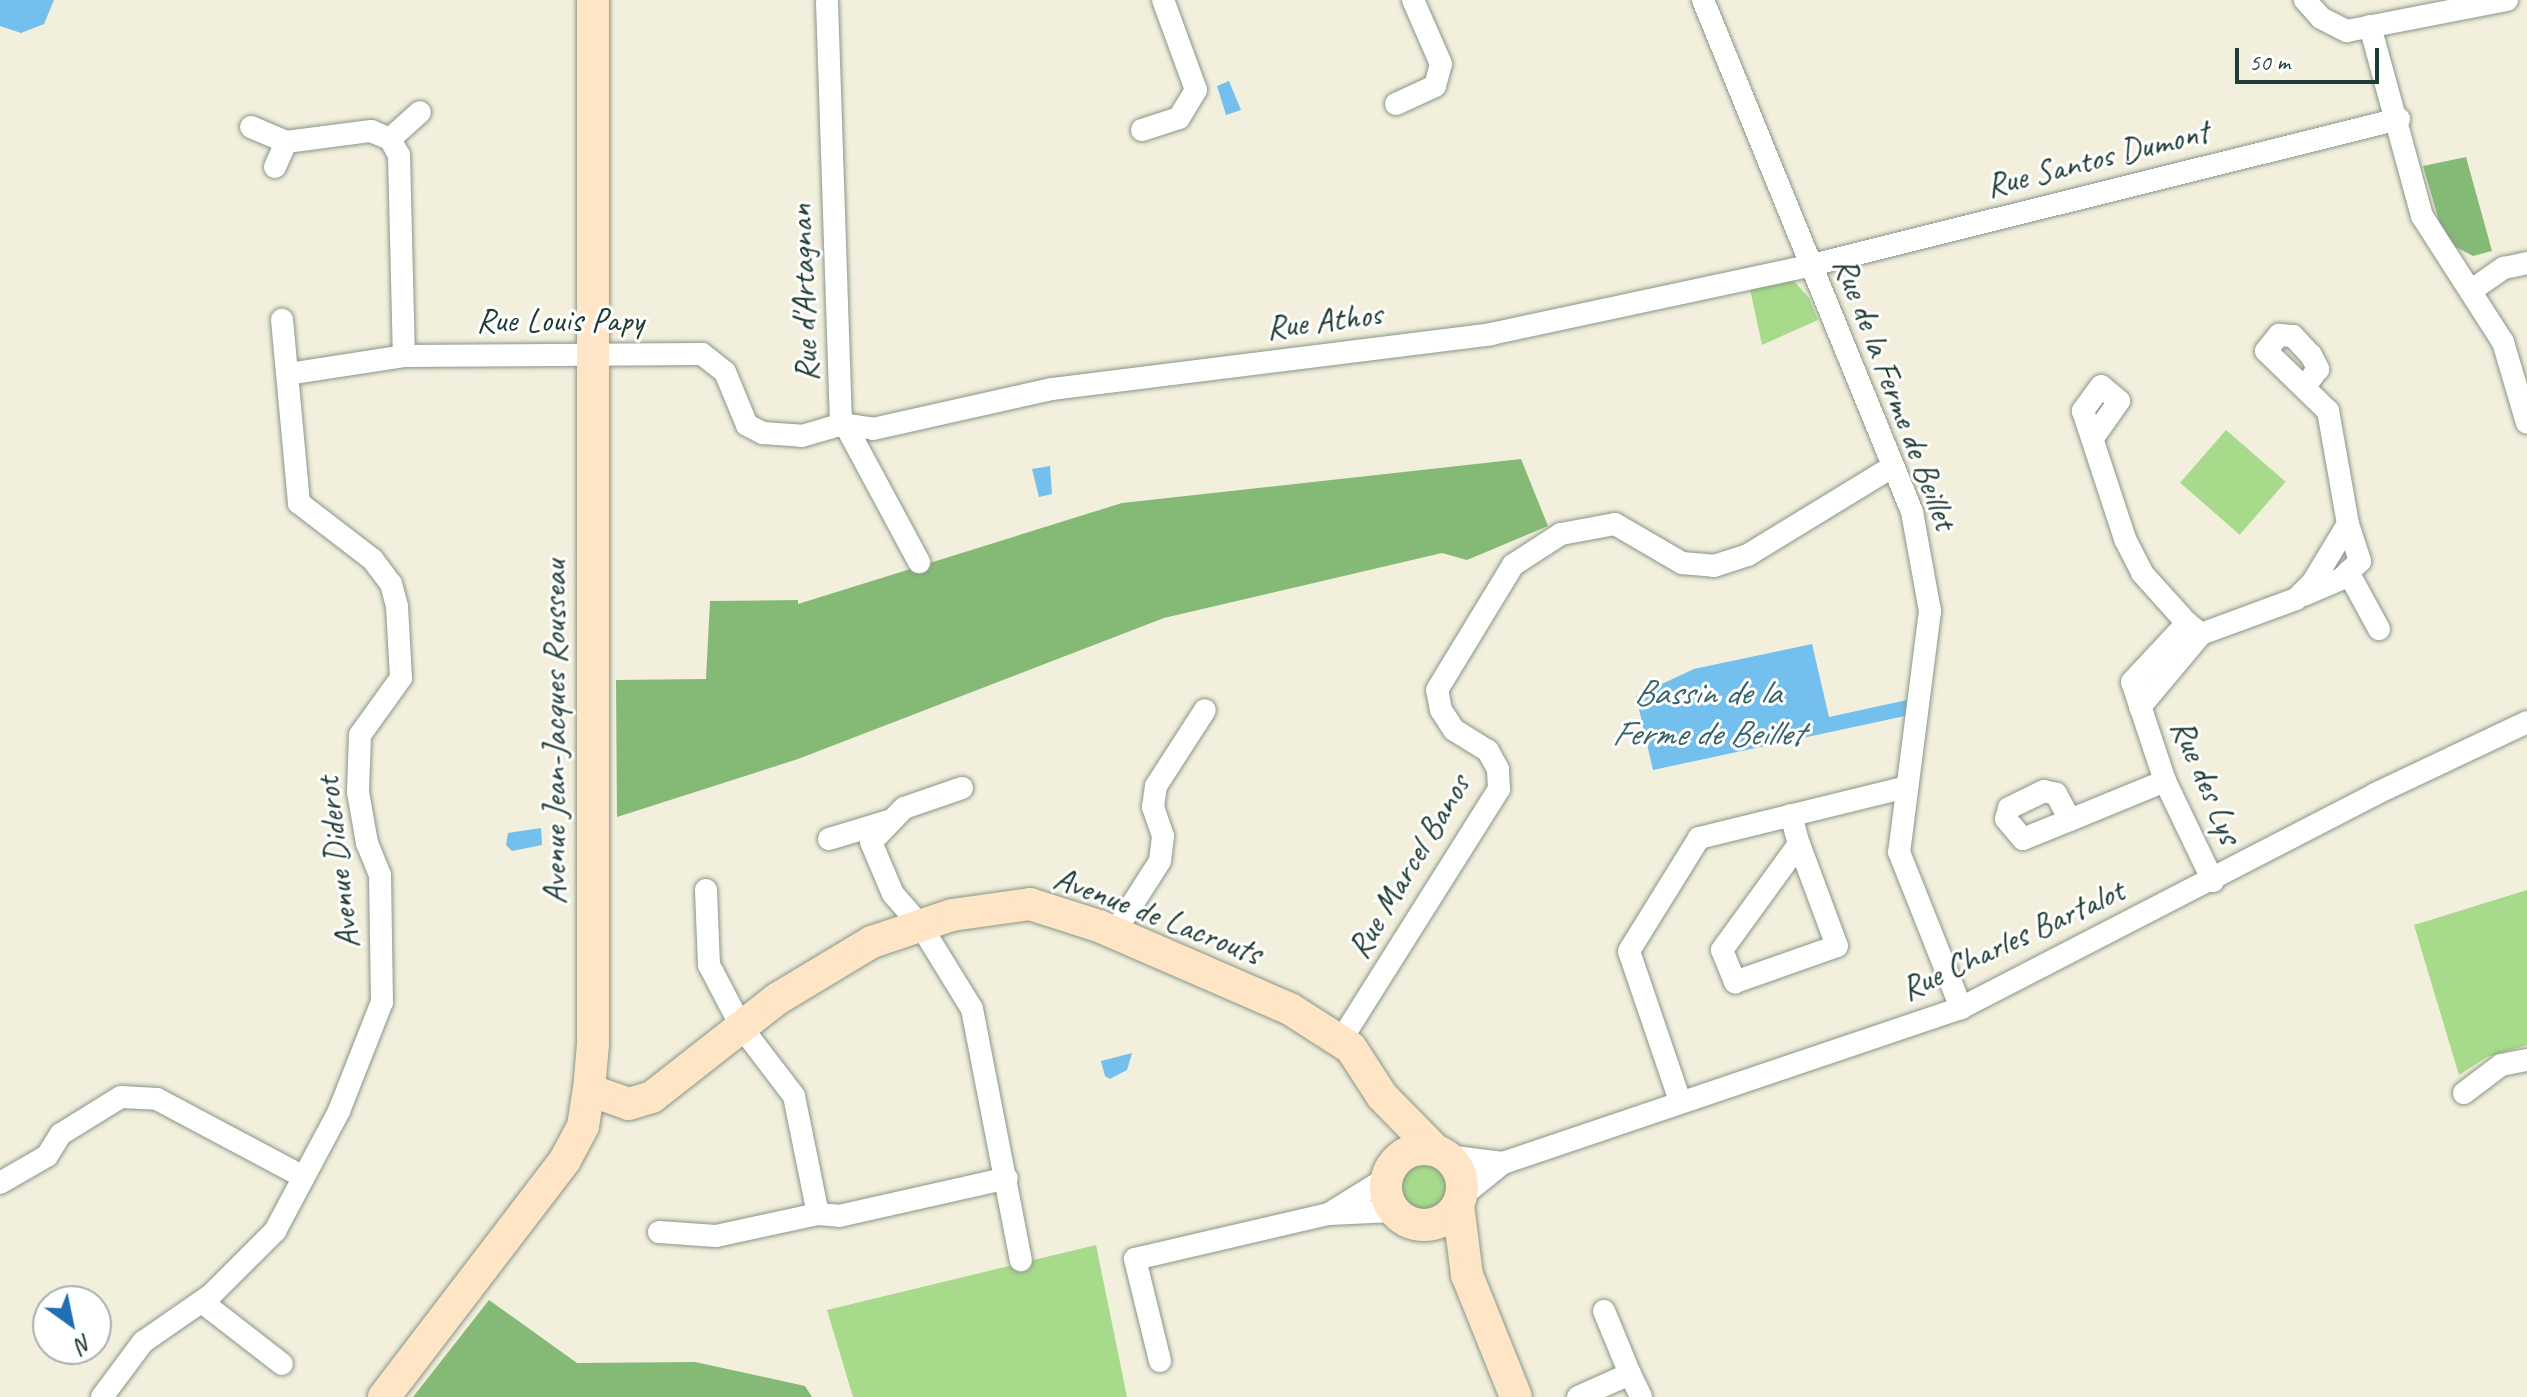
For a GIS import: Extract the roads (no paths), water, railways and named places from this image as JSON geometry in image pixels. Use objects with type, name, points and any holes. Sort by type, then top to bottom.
[{"type":"street","name":"Avenue Jean-Jacques Rousseau","points":[[384,1397],[565,1160],[583,1126],[589,1090],[593,1044],[593,0]]},
{"type":"street","points":[[1142,130],[1179,118],[1196,90],[1163,0]]},
{"type":"street","points":[[1396,104],[1435,86],[1441,64],[1413,0]]},
{"type":"street","name":"Rue de la Ferme de Beillet","points":[[1703,0],[1912,512],[1930,611],[1925,680],[1906,787],[1899,852],[1961,1008]]},
{"type":"street","points":[[2305,0],[2332,26],[2347,31],[2507,0]]},
{"type":"street","name":"Rue d'Artagnan","points":[[827,1],[843,424],[919,562]]},
{"type":"street","points":[[2370,26],[2399,119],[2422,216],[2503,342],[2527,423]]},
{"type":"street","points":[[390,139],[420,112]]},
{"type":"street","name":"Rue Santos Dumont","points":[[1812,265],[2399,119]]},
{"type":"street","points":[[251,127],[286,142],[371,131],[390,139],[399,155],[404,356]]},
{"type":"street","points":[[275,167],[286,142]]},
{"type":"street","points":[[2472,290],[2504,268],[2527,263]]},
{"type":"street","name":"Rue Athos","points":[[843,424],[873,429],[1052,389],[1491,334],[1812,265]]},
{"type":"street","points":[[282,320],[288,374]]},
{"type":"street","name":"Rue Louis Papy","points":[[288,374],[404,356],[702,354],[725,372],[747,425],[763,433],[802,436],[843,424]]},
{"type":"street","name":"Avenue Diderot","points":[[102,1397],[143,1342],[202,1302],[275,1231],[339,1111],[382,1002],[380,875],[367,843],[358,792],[360,735],[401,678],[391,584],[372,559],[299,503],[288,374]]},
{"type":"street","points":[[2306,385],[2328,411],[2348,524],[2360,561],[2348,572],[2379,629]]},
{"type":"street","points":[[2093,438],[2125,539],[2142,573],[2194,628]]},
{"type":"street","name":"Rue Marcel Banos","points":[[1341,1040],[1499,789],[1498,769],[1488,751],[1454,730],[1441,710],[1437,690],[1513,565],[1561,534],[1615,524],[1682,563],[1714,566],[1748,555],[1892,467]]},
{"type":"street","points":[[2296,599],[2313,582],[2348,524]]},
{"type":"street","name":"Rue des Lys","points":[[2213,881],[2165,781],[2132,682],[2194,628],[2296,599],[2348,572]]},
{"type":"street","points":[[1114,933],[1160,861],[1163,836],[1153,807],[1156,786],[1205,710]]},
{"type":"street","name":"Rue Charles Bartalot","points":[[1460,1200],[1503,1163],[1961,1008],[2213,881],[2375,794],[2527,722]]},
{"type":"street","points":[[2070,820],[2165,781]]},
{"type":"street","points":[[1680,1101],[1629,951],[1699,838],[1906,787]]},
{"type":"street","points":[[962,788],[904,808],[871,842],[893,894],[921,926],[972,1009],[1021,1260]]},
{"type":"street","points":[[1791,815],[1837,946],[1735,982],[1722,950],[1799,844]]},
{"type":"street","points":[[829,839],[890,820]]},
{"type":"street","points":[[706,890],[709,965],[742,1028],[794,1096],[818,1214]]},
{"type":"street","name":"Avenue de Lacrouts","points":[[589,1090],[629,1104],[652,1097],[777,999],[872,942],[952,915],[1030,904],[1114,933],[1290,1009],[1341,1040],[1382,1096],[1441,1153]]},
{"type":"street","points":[[2464,1093],[2501,1065],[2527,1060]]},
{"type":"street","name":"Avenue de Lacrouts","points":[[1382,1096],[1393,1168]]},
{"type":"street","points":[[0,1183],[47,1156],[61,1134],[121,1097],[157,1099],[304,1177]]},
{"type":"street","points":[[1329,1214],[1421,1149],[1441,1153],[1462,1178],[1460,1200],[1467,1275],[1516,1397]]},
{"type":"street","name":"Rue Charles Bartalot","points":[[1441,1153],[1503,1163]]},
{"type":"street","points":[[1393,1168],[1394,1211]]},
{"type":"street","points":[[659,1232],[716,1236],[818,1214],[839,1216],[1007,1178]]},
{"type":"street","points":[[1426,1226],[1445,1220],[1460,1200]]},
{"type":"street","points":[[1160,1361],[1135,1259],[1329,1214],[1394,1211],[1426,1226],[1467,1275]]},
{"type":"street","points":[[202,1302],[282,1364]]},
{"type":"street","points":[[1604,1311],[1641,1397]]},
{"type":"street","points":[[1578,1397],[1630,1374]]},
{"type":"water","points":[[0,0],[54,0],[44,24],[21,33],[0,26]]},
{"type":"water","points":[[1229,81],[1241,110],[1226,115],[1217,86]]},
{"type":"water","points":[[1050,466],[1052,494],[1039,497],[1032,469]]},
{"type":"water","name":"Bassin de la Ferme de Beillet","points":[[1812,644],[1829,717],[1907,700],[1905,716],[1653,770],[1636,696],[1694,669]]},
{"type":"water","points":[[541,828],[542,845],[512,851],[506,845],[508,833]]},
{"type":"water","points":[[1132,1053],[1127,1070],[1110,1079],[1105,1076],[1101,1061]]}]
